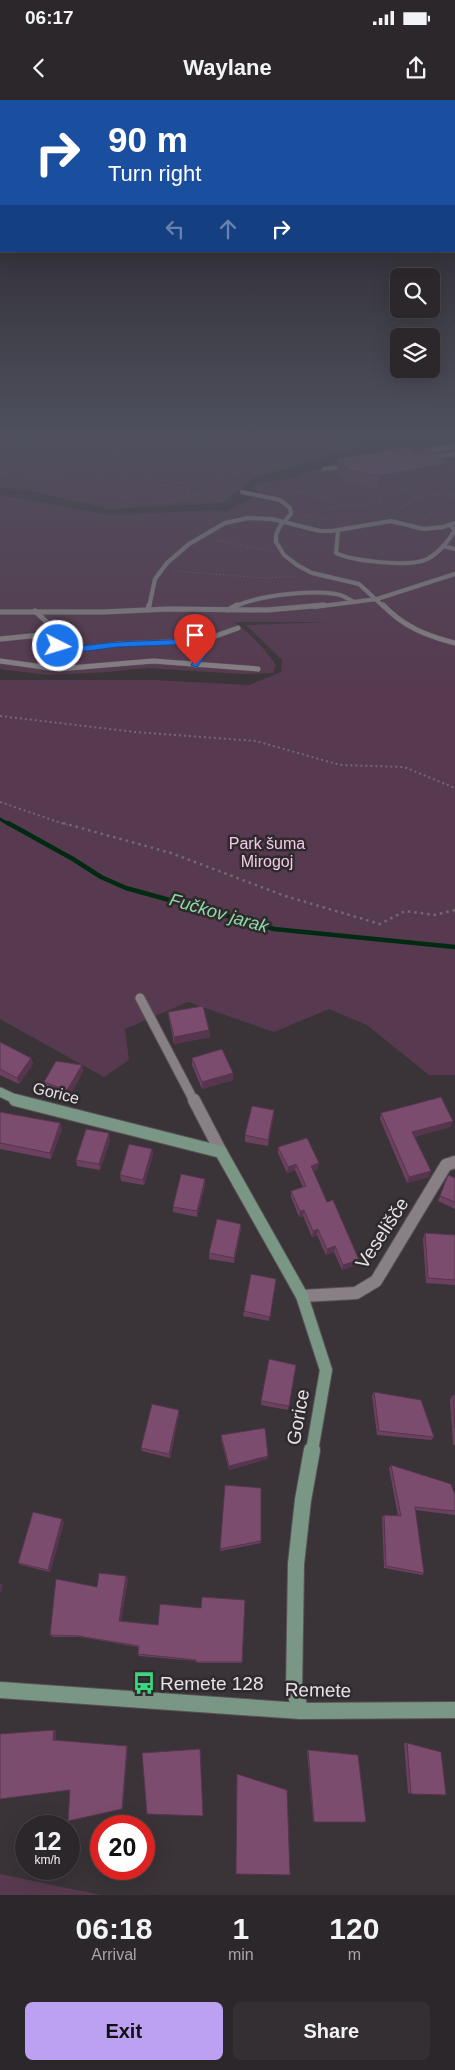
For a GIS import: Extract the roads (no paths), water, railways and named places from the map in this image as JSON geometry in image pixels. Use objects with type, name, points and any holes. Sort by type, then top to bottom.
[{"type":"street","name":"Gorice","points":[[140,998],[221,1152],[302,1296],[326,1370],[303,1500],[296,1564],[294,1690],[301,1711]]},
{"type":"street","name":"Gorice","points":[[0,1092],[15,1100],[221,1152]]},
{"type":"street","name":"Veselišče","points":[[302,1296],[356,1294],[376,1281],[452,1165]]},
{"type":"street","name":"Remete","points":[[0,1690],[301,1711],[455,1710]]},
{"type":"lane","points":[[148,610],[156,579],[163,569],[182,550],[225,523],[259,518],[284,521],[320,531],[338,531],[390,521],[415,527],[435,529],[455,522]]},
{"type":"lane","points":[[287,518],[279,527],[276,537],[278,546],[283,554],[312,573],[359,584],[402,623],[424,634],[455,643]]},
{"type":"lane","points":[[338,531],[336,553],[351,559],[412,564],[432,557],[443,546],[455,530],[450,525]]},
{"type":"lane","points":[[443,546],[455,549]]},
{"type":"lane","points":[[0,612],[267,610],[377,599],[455,574]]},
{"type":"lane","points":[[227,611],[244,602],[294,595],[337,594],[354,602]]},
{"type":"lane","points":[[35,611],[50,623],[54,629],[54,641]]},
{"type":"lane","points":[[0,639],[34,635],[54,641],[58,646],[65,648],[87,648],[194,641],[210,638],[238,628]]},
{"type":"lane","points":[[195,665],[210,638]]},
{"type":"lane","points":[[0,661],[58,669],[153,662],[258,669]]},
{"type":"waterway","name":"Fučkov jarak","points":[[0,819],[10,825]]},
{"type":"waterway","name":"Fučkov jarak","points":[[8,823],[73,859],[101,877],[126,888],[274,929],[455,947]]},
{"type":"place","name":"Remete 128","points":[[144,1683]]},
{"type":"park label","name":"Park šuma Mirogoj","points":[[267,852]]}]
